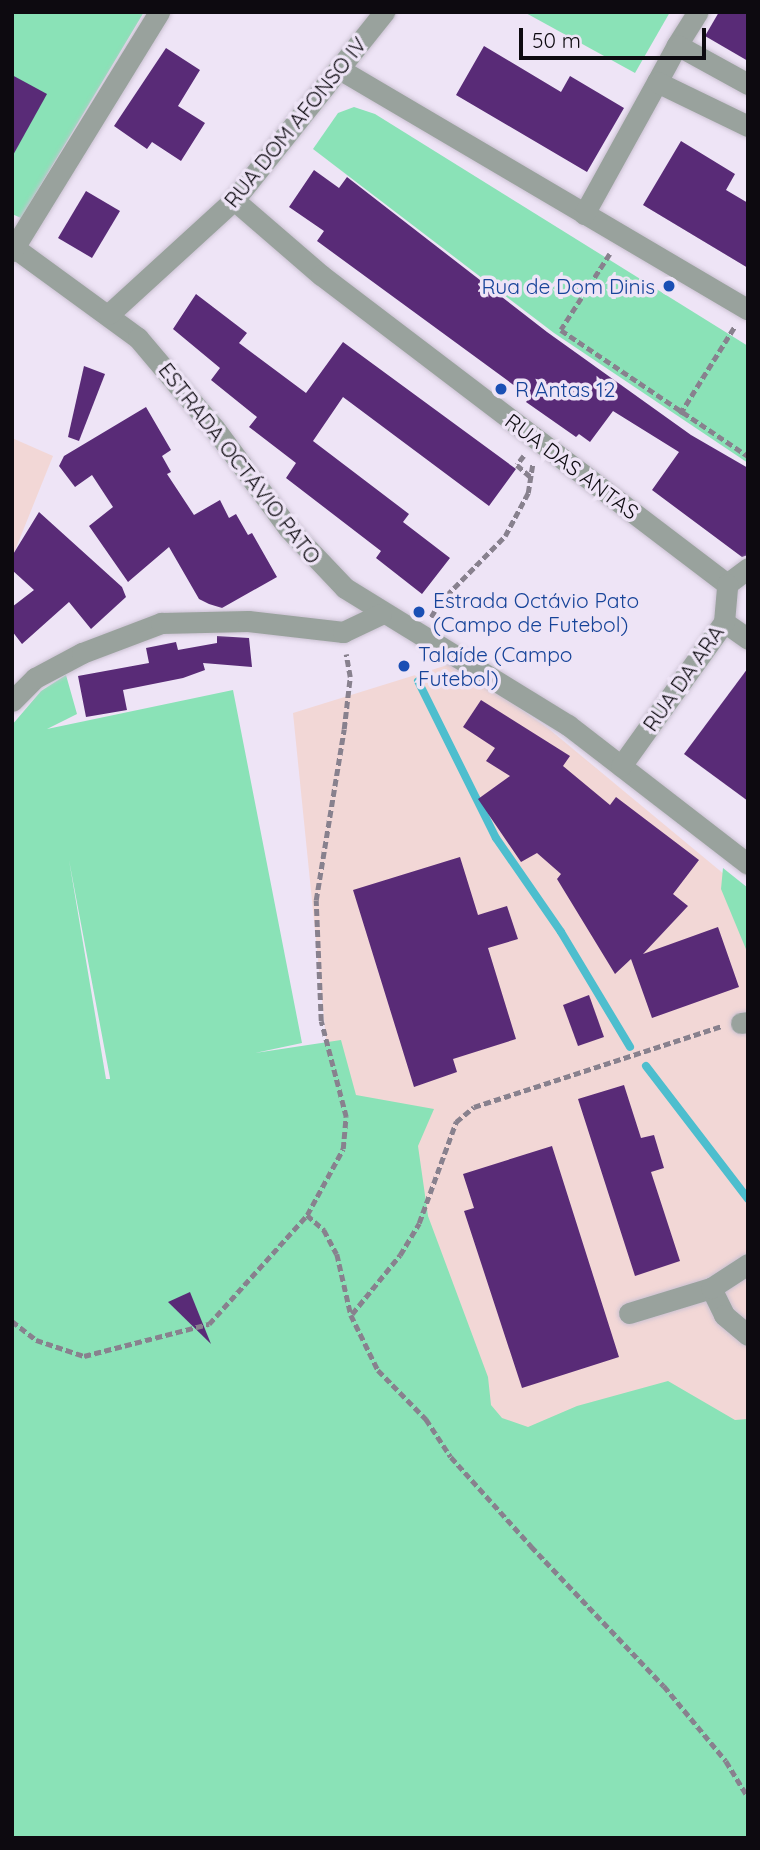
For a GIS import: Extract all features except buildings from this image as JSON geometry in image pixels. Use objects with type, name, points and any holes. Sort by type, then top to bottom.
[{"type":"street","points":[[14,249],[159,12]]},
{"type":"street","name":"RUA DOM AFONSO IV","points":[[110,314],[234,200],[341,70],[384,12]]},
{"type":"street","points":[[584,214],[698,12]]},
{"type":"street","points":[[677,45],[748,85]]},
{"type":"street","points":[[341,70],[747,310]]},
{"type":"street","points":[[657,82],[748,126]]},
{"type":"street","name":"RUA DAS ANTAS","points":[[234,200],[321,275],[727,584]]},
{"type":"street","name":"ESTRADA OCTÁVIO PATO","points":[[14,249],[110,314],[175,380],[322,567],[381,614],[527,698],[748,864]]},
{"type":"street","points":[[727,584],[748,568]]},
{"type":"street","name":"RUA DA ARA","points":[[621,766],[724,622],[727,584]]},
{"type":"street","points":[[12,701],[35,678],[82,653],[161,623],[248,621],[343,632],[381,614]]},
{"type":"street","points":[[724,622],[748,639]]},
{"type":"street","points":[[629,1314],[711,1288],[748,1264]]},
{"type":"street","points":[[711,1288],[724,1315],[748,1335]]},
{"type":"path","points":[[622,236],[561,330],[680,414],[748,456]]},
{"type":"path","points":[[680,414],[747,310]]},
{"type":"path","points":[[420,636],[439,603],[505,536],[520,512],[531,477],[517,465]]},
{"type":"path","points":[[12,1321],[36,1339],[84,1356],[209,1324],[307,1215],[343,1149],[346,1117],[321,1021],[316,900],[334,815],[350,677],[343,632]]},
{"type":"path","points":[[351,1315],[400,1255],[419,1223],[456,1122],[474,1107],[660,1044],[744,1023]]},
{"type":"path","points":[[307,1215],[324,1230],[337,1254],[351,1315],[378,1370],[412,1402],[451,1457],[531,1546],[664,1686],[726,1761],[748,1797]]},
{"type":"shaded area","points":[[12,438],[53,456],[12,558]]},
{"type":"shaded area","points":[[454,663],[549,729],[748,894],[748,1471],[486,1441],[333,1108],[293,713]]},
{"type":"green space","points":[[12,12],[144,12],[21,218],[12,214]]},
{"type":"green space","points":[[524,12],[670,12],[635,73]]},
{"type":"green space","points":[[354,107],[375,114],[748,346],[748,463],[554,333],[313,149],[338,113]]},
{"type":"green space","points":[[66,675],[77,714],[47,729],[233,690],[302,1043],[255,1053],[341,1040],[356,1095],[434,1109],[418,1146],[428,1216],[488,1377],[491,1405],[502,1418],[528,1427],[577,1406],[668,1381],[735,1420],[748,1419],[748,1838],[12,1838],[12,725],[41,691]],"holes":[[[69,860],[110,1079],[106,1079]]]},
{"type":"green space","points":[[723,868],[748,888],[748,954],[721,889]]},
{"type":"waterway","points":[[418,681],[496,838],[561,932],[630,1047]]},
{"type":"waterway","points":[[646,1066],[748,1199]]},
{"type":"place","name":"Rua de Dom Dinis","points":[[669,286]]},
{"type":"place","name":"R Antas 12","points":[[501,389]]},
{"type":"place","name":"Estrada Octávio Pato (Campo de Futebol)","points":[[419,612]]},
{"type":"place","name":"Talaíde (Campo Futebol)","points":[[404,666]]}]
